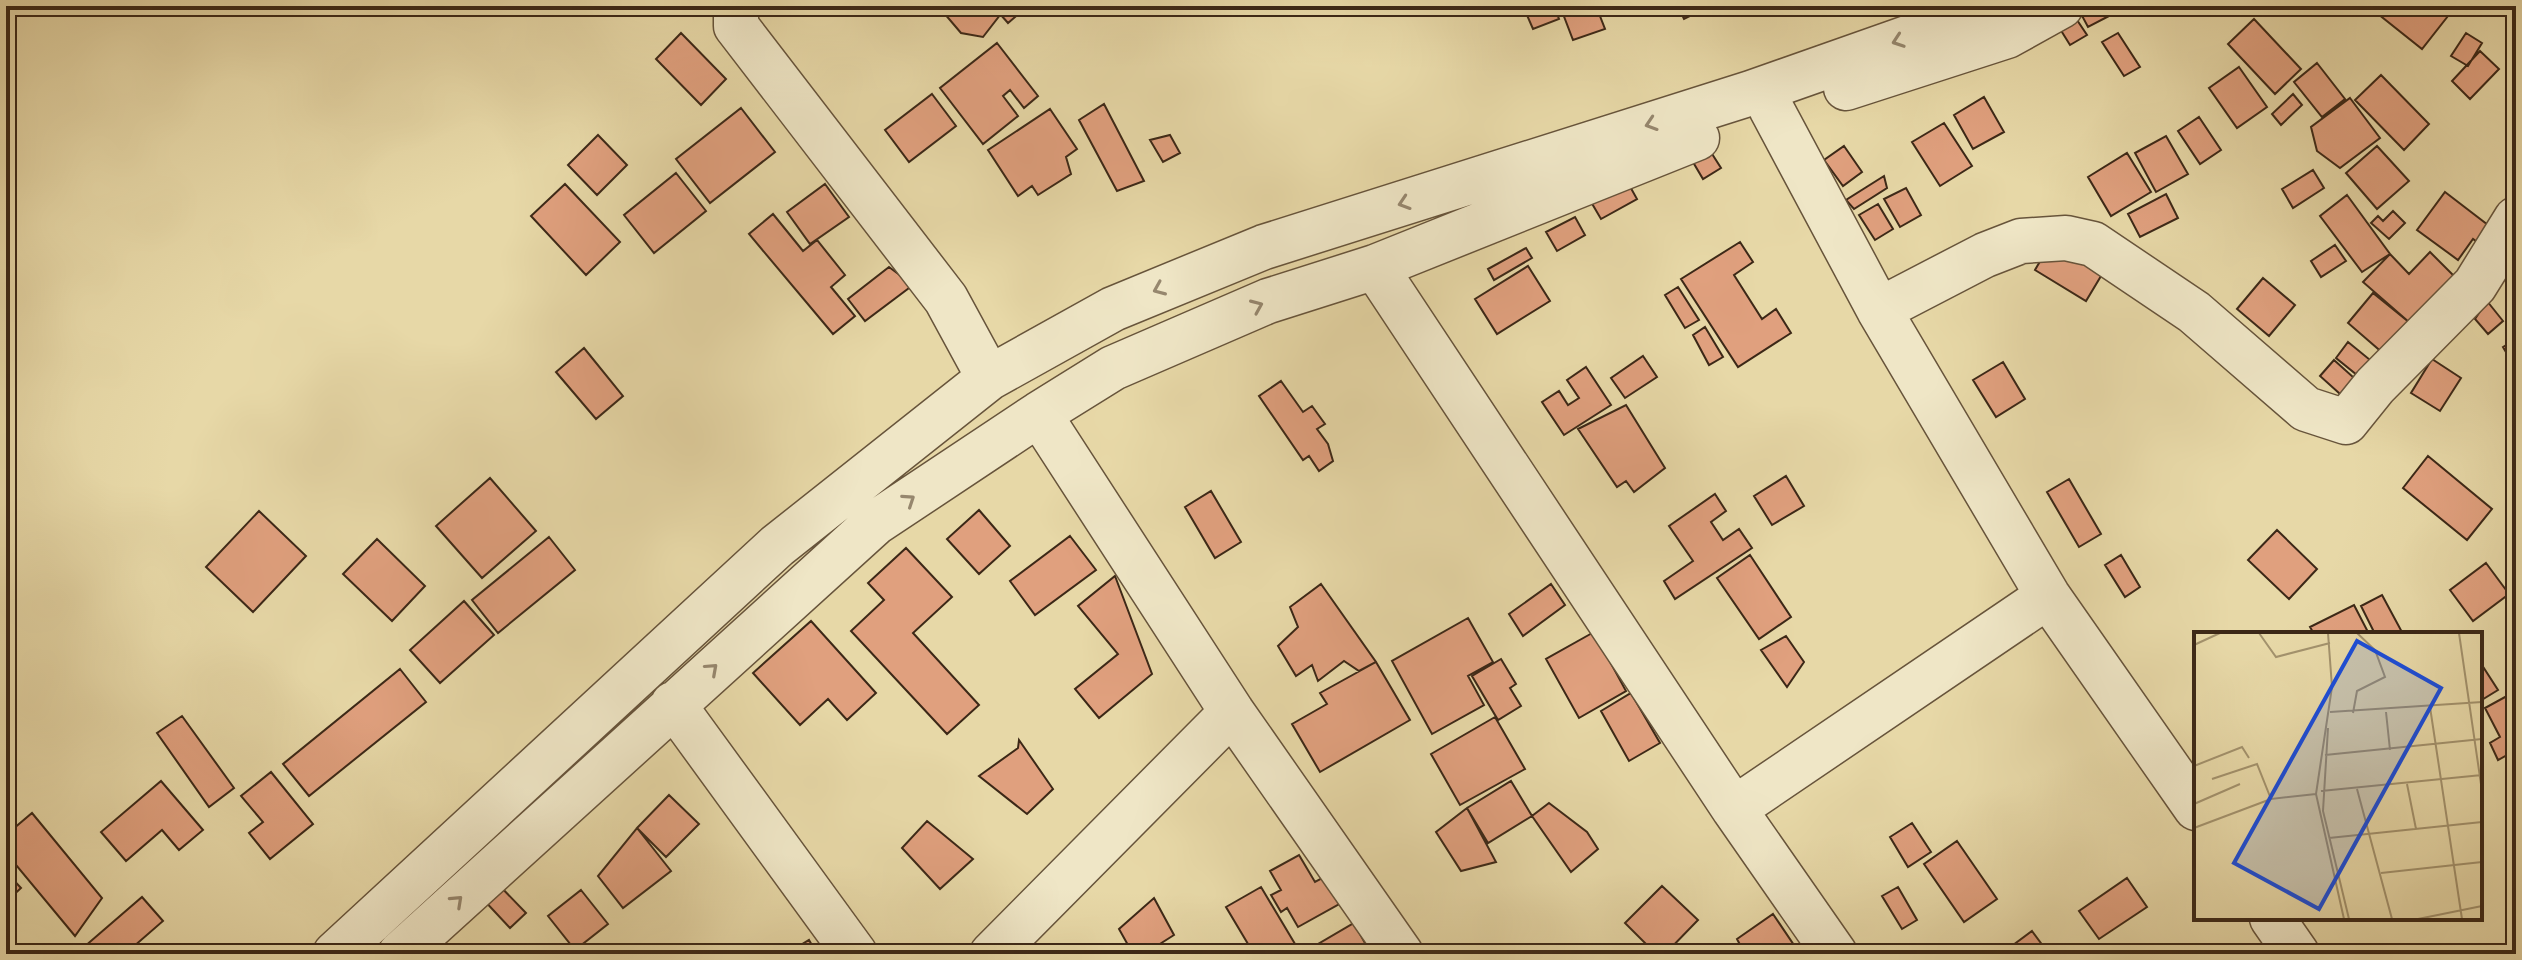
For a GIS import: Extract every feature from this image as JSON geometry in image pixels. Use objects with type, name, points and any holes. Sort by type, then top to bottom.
[{"type":"street","points":[[335,954],[777,546],[989,378],[1113,309],[1264,247],[1751,93],[1998,6]]},
{"type":"street","points":[[400,954],[875,523],[1113,368],[1268,301],[1375,267],[1771,108],[1903,72],[2007,36],[2061,6]]},
{"type":"street","points":[[733,7],[736,26],[946,299],[989,378]]},
{"type":"street","points":[[1771,108],[1879,310],[2048,596],[2194,805]]},
{"type":"street","points":[[1879,310],[1985,255],[2021,241],[2066,238],[2093,244],[2194,312],[2306,409],[2346,422],[2375,386],[2475,285],[2516,219]]},
{"type":"street","points":[[1375,267],[1734,809],[1835,954]]},
{"type":"street","points":[[1039,414],[1232,712],[1401,954]]},
{"type":"street","points":[[1734,809],[2048,596]]},
{"type":"street","points":[[673,704],[855,954]]},
{"type":"street","points":[[992,954],[1232,712]]},
{"type":"street","points":[[2273,920],[2296,954]]},
{"type":"building","points":[[938,6],[992,6],[1000,15],[983,37],[961,33]]},
{"type":"building","points":[[993,6],[1028,6],[1008,23]]},
{"type":"building","points":[[1523,6],[1554,6],[1559,19],[1533,29]]},
{"type":"building","points":[[1560,6],[1596,6],[1605,29],[1573,40]]},
{"type":"building","points":[[1678,6],[1710,6],[1684,19]]},
{"type":"building","points":[[2092,6],[2104,6],[2109,16],[2088,27],[2080,12]]},
{"type":"building","points":[[2368,6],[2435,6],[2448,16],[2422,49]]},
{"type":"building","points":[[2073,14],[2087,35],[2070,45],[2057,24]]},
{"type":"building","points":[[2254,19],[2301,69],[2275,94],[2228,44]]},
{"type":"building","points":[[681,33],[726,79],[701,105],[656,59]]},
{"type":"building","points":[[2118,33],[2140,67],[2124,76],[2102,42]]},
{"type":"building","points":[[2466,33],[2482,43],[2468,66],[2451,56]]},
{"type":"building","points":[[997,43],[1038,96],[1024,108],[1010,90],[1003,96],[1018,116],[983,144],[940,88]]},
{"type":"building","points":[[2480,51],[2499,69],[2470,99],[2452,81]]},
{"type":"building","points":[[2317,63],[2345,99],[2322,117],[2294,82]]},
{"type":"building","points":[[2239,67],[2267,107],[2237,128],[2209,88]]},
{"type":"building","points":[[2381,75],[2429,124],[2404,150],[2355,100]]},
{"type":"building","points":[[932,94],[956,126],[909,162],[885,130]]},
{"type":"building","points":[[2293,94],[2302,105],[2281,125],[2272,114]]},
{"type":"building","points":[[1984,97],[2004,132],[1973,149],[1954,115]]},
{"type":"building","points":[[2350,98],[2380,138],[2340,168],[2317,151],[2311,127]]},
{"type":"building","points":[[1104,104],[1144,181],[1117,191],[1079,120]]},
{"type":"building","points":[[741,108],[775,152],[710,203],[676,159]]},
{"type":"building","points":[[1050,109],[1077,149],[1066,157],[1071,174],[1038,195],[1032,186],[1018,196],[988,150]]},
{"type":"building","points":[[2199,117],[2221,150],[2200,164],[2178,131]]},
{"type":"building","points":[[1944,123],[1972,166],[1940,186],[1912,142]]},
{"type":"building","points":[[598,135],[627,165],[597,195],[568,165]]},
{"type":"building","points":[[1170,135],[1180,153],[1163,162],[1150,140]]},
{"type":"building","points":[[2166,136],[2188,174],[2156,192],[2135,153]]},
{"type":"building","points":[[1707,146],[1721,168],[1703,179],[1690,157]]},
{"type":"building","points":[[1844,146],[1862,172],[1843,186],[1824,160]]},
{"type":"building","points":[[2377,146],[2409,181],[2377,209],[2346,173]]},
{"type":"building","points":[[2127,153],[2151,192],[2111,216],[2088,177]]},
{"type":"building","points":[[2313,170],[2324,188],[2293,208],[2282,189]]},
{"type":"building","points":[[676,173],[706,211],[654,253],[624,215]]},
{"type":"building","points":[[1623,174],[1637,199],[1601,219],[1587,195]]},
{"type":"building","points":[[1884,176],[1887,188],[1854,209],[1846,200]]},
{"type":"building","points":[[565,184],[620,242],[586,275],[531,216]]},
{"type":"building","points":[[825,184],[849,217],[810,244],[787,212]]},
{"type":"building","points":[[1906,188],[1921,215],[1900,227],[1884,199]]},
{"type":"building","points":[[2445,192],[2501,235],[2489,251],[2473,239],[2458,260],[2417,230]]},
{"type":"building","points":[[2166,194],[2178,218],[2140,237],[2128,214]]},
{"type":"building","points":[[2347,195],[2390,254],[2362,272],[2320,216]]},
{"type":"building","points":[[1878,204],[1893,229],[1875,240],[1859,215]]},
{"type":"building","points":[[2393,211],[2405,223],[2389,239],[2371,223],[2378,216],[2383,221]]},
{"type":"building","points":[[773,214],[803,251],[817,240],[845,275],[831,287],[855,316],[833,334],[749,234]]},
{"type":"building","points":[[1575,217],[1585,235],[1557,251],[1546,232]]},
{"type":"building","points":[[2064,220],[2116,251],[2086,301],[2035,270]]},
{"type":"building","points":[[1740,242],[1753,262],[1734,275],[1762,319],[1776,309],[1791,333],[1738,367],[1681,279]]},
{"type":"building","points":[[2335,245],[2346,261],[2321,277],[2311,261]]},
{"type":"building","points":[[1526,248],[1532,258],[1494,280],[1488,269]]},
{"type":"building","points":[[2430,252],[2467,289],[2410,323],[2363,282],[2390,254],[2409,274]]},
{"type":"building","points":[[1528,266],[1550,301],[1497,334],[1475,299]]},
{"type":"building","points":[[889,267],[913,285],[865,321],[848,299]]},
{"type":"building","points":[[2263,278],[2295,305],[2269,336],[2237,309]]},
{"type":"building","points":[[1678,287],[1699,320],[1685,328],[1665,295]]},
{"type":"building","points":[[2373,293],[2410,323],[2384,354],[2348,323]]},
{"type":"building","points":[[2487,301],[2503,321],[2488,334],[2475,319]]},
{"type":"building","points":[[1705,327],[1723,357],[1709,365],[1693,335]]},
{"type":"building","points":[[2516,339],[2516,369],[2503,347]]},
{"type":"building","points":[[2348,342],[2375,364],[2362,379],[2336,358]]},
{"type":"building","points":[[584,348],[623,396],[596,419],[556,372]]},
{"type":"building","points":[[1643,356],[1657,377],[1625,398],[1611,378]]},
{"type":"building","points":[[2432,359],[2461,378],[2440,411],[2411,393]]},
{"type":"building","points":[[2334,360],[2363,386],[2349,402],[2320,376]]},
{"type":"building","points":[[2003,362],[2025,399],[1996,417],[1973,380]]},
{"type":"building","points":[[1586,367],[1611,405],[1564,435],[1542,402],[1559,391],[1568,405],[1579,398],[1567,380]]},
{"type":"building","points":[[1281,381],[1303,412],[1312,406],[1325,424],[1317,429],[1328,444],[1333,461],[1319,471],[1309,456],[1303,460],[1259,396]]},
{"type":"building","points":[[1626,405],[1665,468],[1634,492],[1626,481],[1617,487],[1578,429]]},
{"type":"building","points":[[2428,456],[2492,509],[2467,540],[2403,488]]},
{"type":"building","points":[[1786,476],[1804,506],[1772,525],[1754,496]]},
{"type":"building","points":[[490,478],[536,531],[482,578],[436,526]]},
{"type":"building","points":[[2069,479],[2101,534],[2079,547],[2047,492]]},
{"type":"building","points":[[1211,491],[1241,542],[1215,558],[1185,507]]},
{"type":"building","points":[[1715,494],[1726,511],[1711,522],[1723,540],[1739,529],[1752,548],[1675,599],[1664,581],[1693,561],[1669,526]]},
{"type":"building","points":[[979,510],[1010,546],[979,574],[947,539]]},
{"type":"building","points":[[259,511],[306,556],[253,612],[206,567]]},
{"type":"building","points":[[2277,530],[2317,569],[2289,599],[2248,560]]},
{"type":"building","points":[[1070,536],[1096,570],[1035,615],[1010,581]]},
{"type":"building","points":[[549,537],[575,570],[498,633],[472,600]]},
{"type":"building","points":[[377,539],[425,586],[392,621],[343,574]]},
{"type":"building","points":[[906,548],[952,597],[913,633],[979,705],[947,734],[851,631],[884,600],[868,583]]},
{"type":"building","points":[[1750,555],[1791,617],[1759,639],[1717,578]]},
{"type":"building","points":[[2121,555],[2140,587],[2125,597],[2105,565]]},
{"type":"building","points":[[2486,563],[2509,594],[2473,621],[2450,590]]},
{"type":"building","points":[[1115,576],[1152,674],[1099,718],[1075,689],[1118,654],[1078,606]]},
{"type":"building","points":[[1321,584],[1376,662],[1359,671],[1344,661],[1318,681],[1312,665],[1296,676],[1278,646],[1298,627],[1290,607]]},
{"type":"building","points":[[1551,584],[1565,605],[1523,636],[1509,614]]},
{"type":"building","points":[[2382,595],[2402,632],[2374,632],[2361,606]]},
{"type":"building","points":[[464,601],[494,635],[440,683],[410,650]]},
{"type":"building","points":[[2354,605],[2368,632],[2313,632],[2310,627]]},
{"type":"building","points":[[1468,618],[1493,662],[1468,676],[1484,705],[1432,734],[1392,661]]},
{"type":"building","points":[[811,621],[876,693],[847,720],[828,699],[800,725],[753,673]]},
{"type":"building","points":[[1594,632],[1626,691],[1579,718],[1546,659]]},
{"type":"building","points":[[1786,636],[1804,662],[1787,687],[1761,650]]},
{"type":"building","points":[[1501,659],[1516,684],[1510,688],[1521,706],[1498,720],[1472,676]]},
{"type":"building","points":[[1376,662],[1410,720],[1320,772],[1292,724],[1327,704],[1320,693]]},
{"type":"building","points":[[2482,665],[2498,690],[2482,700]]},
{"type":"building","points":[[400,669],[426,702],[309,796],[283,764]]},
{"type":"building","points":[[2516,691],[2516,750],[2498,760],[2490,743],[2500,737],[2485,708]]},
{"type":"building","points":[[1631,693],[1660,743],[1629,761],[1601,711]]},
{"type":"building","points":[[182,716],[234,788],[209,807],[157,733]]},
{"type":"building","points":[[1495,717],[1525,769],[1460,805],[1431,754]]},
{"type":"building","points":[[1019,740],[1053,789],[1027,814],[979,776],[1018,748]]},
{"type":"building","points":[[271,772],[313,824],[270,859],[249,833],[263,822],[241,796]]},
{"type":"building","points":[[161,781],[203,830],[179,850],[162,830],[126,861],[101,832]]},
{"type":"building","points":[[1511,781],[1532,816],[1488,843],[1467,808]]},
{"type":"building","points":[[669,795],[699,824],[666,857],[637,828]]},
{"type":"building","points":[[1549,803],[1587,832],[1598,849],[1571,872],[1532,816]]},
{"type":"building","points":[[1467,808],[1496,862],[1461,871],[1436,832]]},
{"type":"building","points":[[32,813],[102,898],[75,936],[6,853],[6,835]]},
{"type":"building","points":[[927,821],[973,859],[940,889],[902,848]]},
{"type":"building","points":[[1912,823],[1931,852],[1908,867],[1890,837]]},
{"type":"building","points":[[637,828],[671,871],[623,908],[598,876]]},
{"type":"building","points":[[1957,841],[1997,899],[1964,922],[1924,864]]},
{"type":"building","points":[[1299,855],[1315,882],[1326,876],[1341,903],[1298,927],[1287,908],[1281,912],[1271,895],[1281,890],[1270,871]]},
{"type":"building","points":[[6,872],[21,888],[6,902]]},
{"type":"building","points":[[2127,878],[2147,907],[2099,939],[2079,911]]},
{"type":"building","points":[[496,882],[526,913],[510,928],[481,897]]},
{"type":"building","points":[[1662,886],[1698,920],[1665,954],[1656,954],[1625,923]]},
{"type":"building","points":[[1261,887],[1301,954],[1254,954],[1226,907]]},
{"type":"building","points":[[1898,887],[1917,920],[1902,929],[1882,896]]},
{"type":"building","points":[[581,890],[608,924],[575,950],[548,916]]},
{"type":"building","points":[[142,897],[163,921],[125,954],[91,954],[84,947]]},
{"type":"building","points":[[1154,898],[1174,935],[1144,954],[1133,954],[1119,929]]},
{"type":"building","points":[[1773,914],[1800,954],[1745,954],[1737,939]]},
{"type":"building","points":[[1354,923],[1371,954],[1301,954]]},
{"type":"building","points":[[2032,931],[2049,954],[2001,954]]},
{"type":"building","points":[[809,940],[817,954],[786,954]]}]
